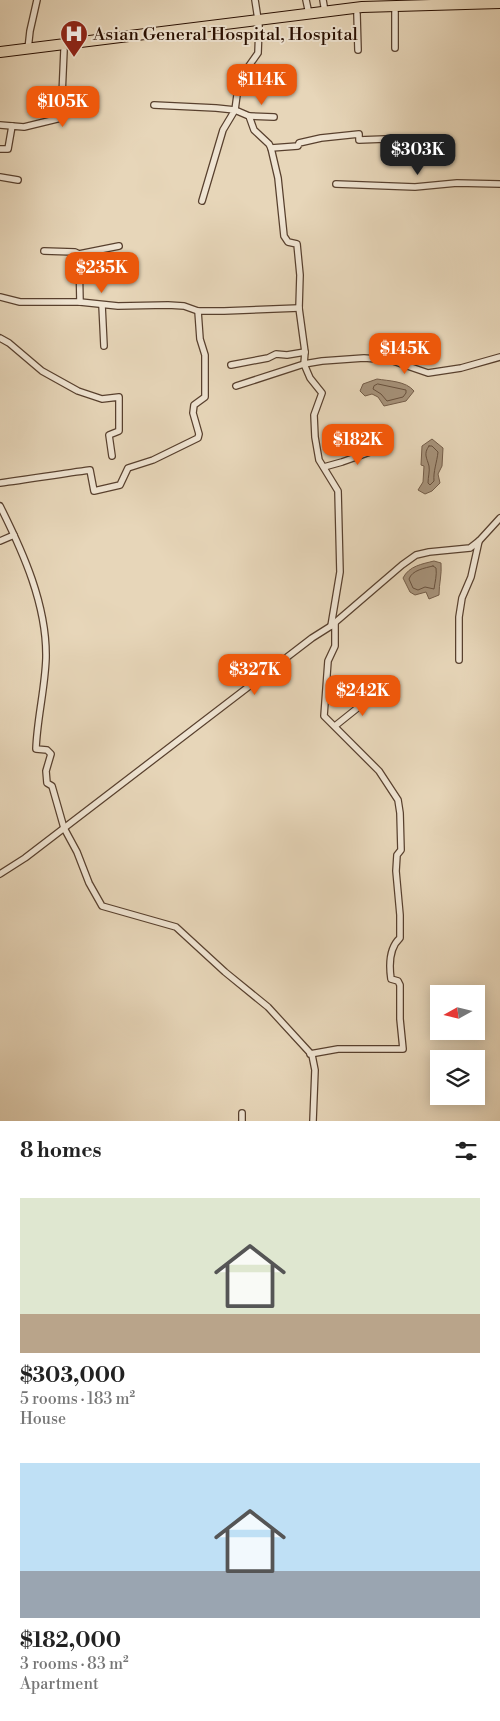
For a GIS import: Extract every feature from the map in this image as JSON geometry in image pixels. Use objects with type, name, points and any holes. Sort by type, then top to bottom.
[{"type":"highway","points":[[0,52],[258,23],[357,14],[394,6],[435,2],[500,2]]},
{"type":"highway","points":[[0,58],[258,23],[374,3],[394,6],[500,8]]},
{"type":"street","points":[[28,49],[37,0]]},
{"type":"street","points":[[202,201],[223,130],[235,110],[237,94],[246,70],[258,53],[258,23],[255,0]]},
{"type":"street","points":[[306,0],[309,14]]},
{"type":"street","points":[[323,0],[325,12]]},
{"type":"street","points":[[394,6],[395,48]]},
{"type":"street","points":[[357,14],[358,50]]},
{"type":"street","points":[[0,125],[24,127],[61,118],[64,50]]},
{"type":"street","points":[[154,105],[235,110],[249,116],[274,118]]},
{"type":"street","points":[[249,116],[254,130],[271,148],[278,178],[284,236],[288,242],[297,244],[300,275],[299,308],[305,352],[304,364],[310,378],[322,393],[314,415],[319,460],[338,491],[340,572],[333,624],[335,646],[328,661],[324,716],[379,771],[398,800],[400,813],[401,850],[397,854],[396,871],[400,938],[395,943],[390,969],[392,979],[398,981],[400,986],[400,1020],[403,1048],[338,1049],[310,1054]]},
{"type":"street","points":[[0,149],[8,149],[12,126]]},
{"type":"street","points":[[271,148],[298,146],[299,143],[321,138],[359,134],[359,140],[413,141]]},
{"type":"street","points":[[0,177],[18,180]]},
{"type":"street","points":[[336,184],[415,187],[457,183],[500,184]]},
{"type":"street","points":[[44,251],[75,252],[79,254],[118,246]]},
{"type":"street","points":[[79,254],[80,302]]},
{"type":"street","points":[[0,297],[20,302],[80,302],[118,306],[184,306],[198,311],[299,308]]},
{"type":"street","points":[[102,304],[104,346]]},
{"type":"street","points":[[0,483],[90,470],[94,491],[102,490],[120,485],[128,468],[153,460],[198,438],[199,434],[193,413],[194,405],[205,397],[206,379],[205,354],[200,339],[198,311]]},
{"type":"street","points":[[0,338],[42,371],[78,391],[102,399],[119,397],[119,430],[109,434],[112,456]]},
{"type":"street","points":[[231,365],[268,358],[276,354],[287,355],[305,352]]},
{"type":"street","points":[[236,386],[304,364],[337,360],[380,359],[402,363],[428,372],[462,368],[500,357]]},
{"type":"street","points":[[324,467],[387,446]]},
{"type":"street","points":[[0,506],[2,514],[14,535],[40,608],[46,656],[36,749],[47,750],[51,754],[46,771],[48,784],[52,786],[64,828],[90,883],[102,906],[176,927],[225,972],[268,1007],[310,1054],[315,1070],[313,1121]]},
{"type":"street","points":[[0,874],[25,858],[171,748],[312,638],[333,624],[416,555],[470,548],[500,518]]},
{"type":"street","points":[[0,541],[14,535]]},
{"type":"street","points":[[459,660],[459,617],[462,598],[471,577],[479,541]]},
{"type":"street","points":[[335,726],[364,702],[367,692]]},
{"type":"street","points":[[242,1113],[242,1121]]},
{"type":"water","points":[[377,379],[402,383],[414,391],[406,401],[384,406],[378,397],[372,394],[365,396],[360,391],[363,384]]},
{"type":"water","points":[[432,439],[443,448],[442,466],[438,474],[440,483],[432,491],[425,494],[418,490],[423,482],[424,466],[421,465],[422,446]]},
{"type":"water","points":[[434,561],[441,563],[439,595],[429,599],[426,592],[415,595],[410,592],[403,578],[406,574],[416,566]]},
{"type":"place","name":"Asian General Hospital, Hospital","points":[[74,58]]}]
